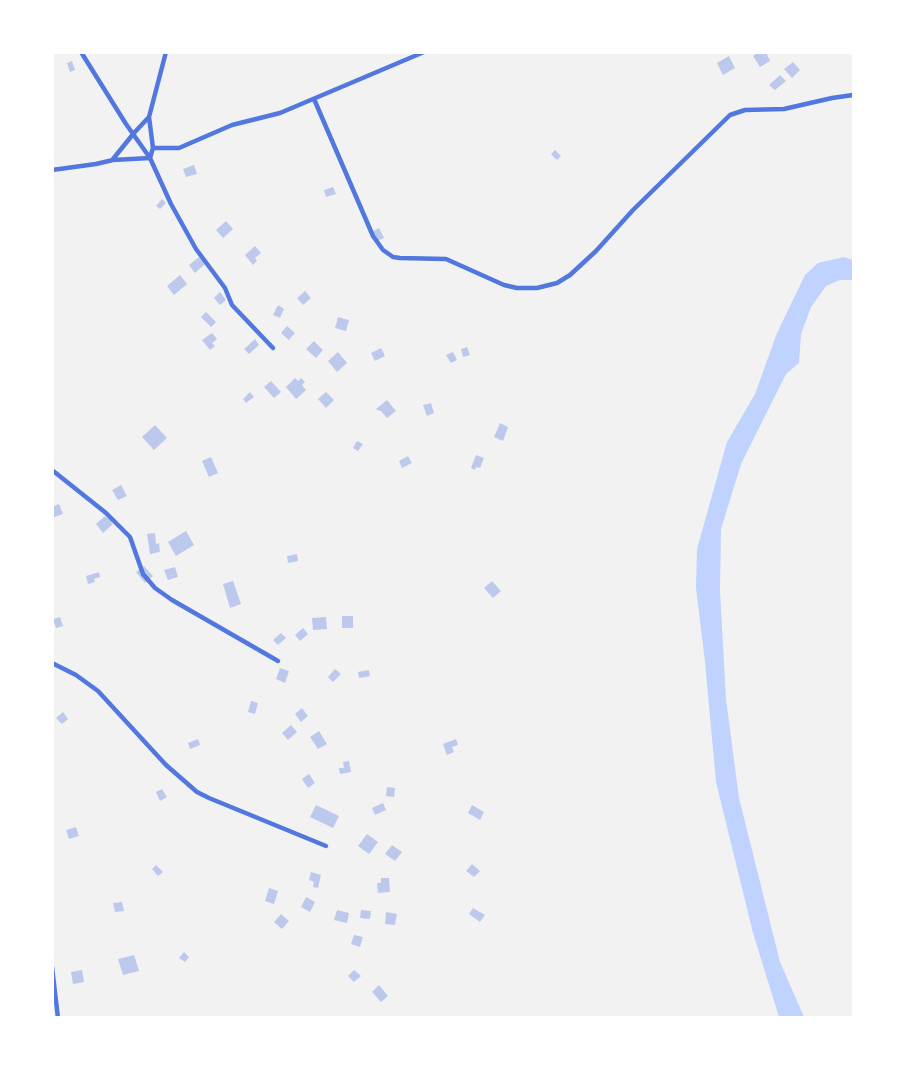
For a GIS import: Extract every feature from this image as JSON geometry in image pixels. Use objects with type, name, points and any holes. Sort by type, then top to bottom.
[{"type":"street","points":[[81,52],[150,158],[170,204],[196,248],[225,288],[232,305],[273,348]]},
{"type":"street","points":[[150,158],[153,148],[149,117],[166,52]]},
{"type":"street","points":[[153,148],[179,148],[232,125],[280,113],[424,52]]},
{"type":"street","points":[[314,99],[373,236],[383,250],[393,257],[446,259],[505,285],[537,288],[557,283],[596,251],[730,115],[745,110],[784,109],[853,95]]},
{"type":"street","points":[[113,160],[149,117]]},
{"type":"street","points":[[52,170],[113,160],[150,158]]},
{"type":"street","points":[[52,470],[106,513],[130,537],[143,574],[155,588],[278,661]]},
{"type":"street","points":[[52,663],[76,674],[98,691],[166,765],[197,792],[208,799],[326,846]]},
{"type":"street","points":[[52,967],[58,1017]]},
{"type":"water","points":[[844,257],[853,260],[853,280],[840,280],[826,286],[811,307],[801,334],[799,363],[786,374],[741,464],[721,529],[720,591],[726,699],[739,798],[780,962],[804,1017],[779,1017],[753,933],[716,782],[696,588],[697,549],[727,442],[755,394],[777,333],[805,275],[818,263]]},
{"type":"building","points":[[758,52],[766,52],[770,61],[760,67],[753,56]]},
{"type":"building","points":[[729,56],[735,68],[723,75],[717,63]]},
{"type":"building","points":[[72,61],[75,70],[70,72],[67,63]]},
{"type":"building","points":[[793,62],[800,70],[792,78],[784,69]]},
{"type":"building","points":[[780,75],[786,81],[775,90],[769,85]]},
{"type":"building","points":[[555,150],[561,156],[557,160],[551,154]]},
{"type":"building","points":[[194,165],[197,174],[186,177],[183,169]]},
{"type":"building","points":[[333,187],[336,194],[326,197],[324,190]]},
{"type":"building","points":[[162,199],[166,203],[160,209],[156,206]]},
{"type":"building","points":[[226,221],[233,229],[223,238],[216,230]]},
{"type":"building","points":[[379,228],[384,238],[377,241],[372,232]]},
{"type":"building","points":[[255,246],[261,253],[255,258],[257,261],[253,265],[245,255]]},
{"type":"building","points":[[199,257],[205,264],[195,273],[189,265]]},
{"type":"building","points":[[180,275],[187,284],[174,295],[167,286]]},
{"type":"building","points":[[305,291],[311,298],[303,305],[297,298]]},
{"type":"building","points":[[220,292],[226,300],[220,305],[214,298]]},
{"type":"building","points":[[278,305],[284,309],[280,318],[273,315]]},
{"type":"building","points":[[206,312],[216,322],[211,327],[201,317]]},
{"type":"building","points":[[338,317],[349,320],[346,331],[335,328]]},
{"type":"building","points":[[287,326],[295,333],[289,340],[281,333]]},
{"type":"building","points":[[212,333],[217,339],[210,350],[202,340]]},
{"type":"building","points":[[255,339],[259,345],[249,354],[244,349]]},
{"type":"building","points":[[314,341],[323,350],[316,358],[306,349]]},
{"type":"building","points":[[467,347],[470,355],[463,357],[461,349]]},
{"type":"building","points":[[381,348],[385,356],[375,361],[371,353]]},
{"type":"building","points":[[338,352],[347,363],[337,372],[328,361]]},
{"type":"building","points":[[453,352],[457,360],[451,363],[446,355]]},
{"type":"building","points":[[295,378],[298,381],[301,378],[305,382],[302,385],[306,390],[296,399],[286,387]]},
{"type":"building","points":[[271,381],[281,392],[274,398],[264,387]]},
{"type":"building","points":[[250,392],[254,397],[246,403],[243,399]]},
{"type":"building","points":[[326,392],[334,400],[326,408],[318,399]]},
{"type":"building","points":[[387,400],[396,411],[387,418],[376,409]]},
{"type":"building","points":[[431,403],[434,413],[427,416],[423,405]]},
{"type":"building","points":[[500,423],[508,427],[503,441],[494,437]]},
{"type":"building","points":[[155,425],[167,438],[154,450],[142,437]]},
{"type":"building","points":[[357,441],[363,444],[358,451],[353,448]]},
{"type":"building","points":[[476,455],[484,458],[480,468],[476,467],[475,470],[471,468]]},
{"type":"building","points":[[408,456],[412,463],[402,468],[399,461]]},
{"type":"building","points":[[211,457],[218,473],[209,477],[202,461]]},
{"type":"building","points":[[121,485],[127,496],[118,500],[112,490]]},
{"type":"building","points":[[59,504],[63,514],[52,518],[52,507]]},
{"type":"building","points":[[105,516],[114,520],[103,533],[96,524]]},
{"type":"building","points":[[186,531],[194,545],[176,556],[168,542]]},
{"type":"building","points":[[155,533],[160,552],[150,554],[147,534]]},
{"type":"building","points":[[297,554],[298,561],[288,563],[287,556]]},
{"type":"building","points":[[144,566],[153,576],[145,583],[136,572]]},
{"type":"building","points":[[175,567],[178,577],[168,580],[164,570]]},
{"type":"building","points":[[99,572],[100,577],[88,584],[86,576]]},
{"type":"building","points":[[233,581],[241,604],[230,608],[223,584]]},
{"type":"building","points":[[492,581],[501,591],[493,598],[484,588]]},
{"type":"building","points":[[342,616],[353,616],[353,628],[342,628]]},
{"type":"building","points":[[60,617],[63,626],[56,628],[53,619]]},
{"type":"building","points":[[326,617],[327,629],[313,630],[312,618]]},
{"type":"building","points":[[303,628],[308,634],[300,641],[295,635]]},
{"type":"building","points":[[281,633],[286,638],[278,645],[273,640]]},
{"type":"building","points":[[280,668],[289,671],[285,683],[276,679]]},
{"type":"building","points":[[335,669],[341,674],[333,682],[328,677]]},
{"type":"building","points":[[369,670],[370,676],[359,678],[358,672]]},
{"type":"building","points":[[251,701],[258,703],[255,714],[248,712]]},
{"type":"building","points":[[302,708],[308,716],[301,722],[295,714]]},
{"type":"building","points":[[63,712],[68,719],[62,724],[56,718]]},
{"type":"building","points":[[291,725],[297,732],[288,740],[282,733]]},
{"type":"building","points":[[319,731],[327,744],[318,749],[310,737]]},
{"type":"building","points":[[198,739],[200,745],[190,749],[188,743]]},
{"type":"building","points":[[456,739],[458,745],[452,747],[454,752],[447,755],[443,744]]},
{"type":"building","points":[[349,761],[351,772],[340,774],[339,768],[344,768],[343,762]]},
{"type":"building","points":[[309,774],[315,783],[308,788],[302,779]]},
{"type":"building","points":[[387,787],[395,788],[394,797],[386,796]]},
{"type":"building","points":[[162,789],[167,797],[160,801],[156,792]]},
{"type":"building","points":[[383,803],[386,810],[375,815],[372,808]]},
{"type":"building","points":[[316,805],[339,816],[333,828],[310,817]]},
{"type":"building","points":[[472,805],[484,812],[480,820],[468,813]]},
{"type":"building","points":[[76,827],[79,836],[69,839],[66,830]]},
{"type":"building","points":[[367,834],[378,842],[369,854],[358,846]]},
{"type":"building","points":[[392,845],[402,852],[395,861],[385,854]]},
{"type":"building","points":[[472,864],[480,871],[474,877],[466,871]]},
{"type":"building","points":[[156,865],[163,872],[158,876],[152,869]]},
{"type":"building","points":[[311,872],[321,875],[318,888],[313,887],[314,882],[309,880]]},
{"type":"building","points":[[381,878],[389,878],[390,892],[378,893],[377,883],[381,883]]},
{"type":"building","points":[[269,888],[278,891],[274,904],[265,901]]},
{"type":"building","points":[[306,897],[315,902],[310,912],[301,907]]},
{"type":"building","points":[[122,902],[124,911],[115,912],[113,903]]},
{"type":"building","points":[[473,908],[485,915],[480,922],[469,914]]},
{"type":"building","points":[[337,910],[349,913],[347,923],[334,920]]},
{"type":"building","points":[[361,910],[371,911],[370,919],[360,918]]},
{"type":"building","points":[[386,912],[397,914],[395,925],[385,924]]},
{"type":"building","points":[[281,914],[289,921],[282,929],[274,922]]},
{"type":"building","points":[[354,935],[363,937],[360,947],[351,944]]},
{"type":"building","points":[[184,952],[189,957],[185,962],[179,958]]},
{"type":"building","points":[[134,955],[139,971],[123,975],[118,959]]},
{"type":"building","points":[[82,970],[84,982],[73,984],[71,972]]},
{"type":"building","points":[[354,970],[361,976],[354,982],[348,976]]},
{"type":"building","points":[[379,985],[388,996],[381,1002],[372,992]]}]
